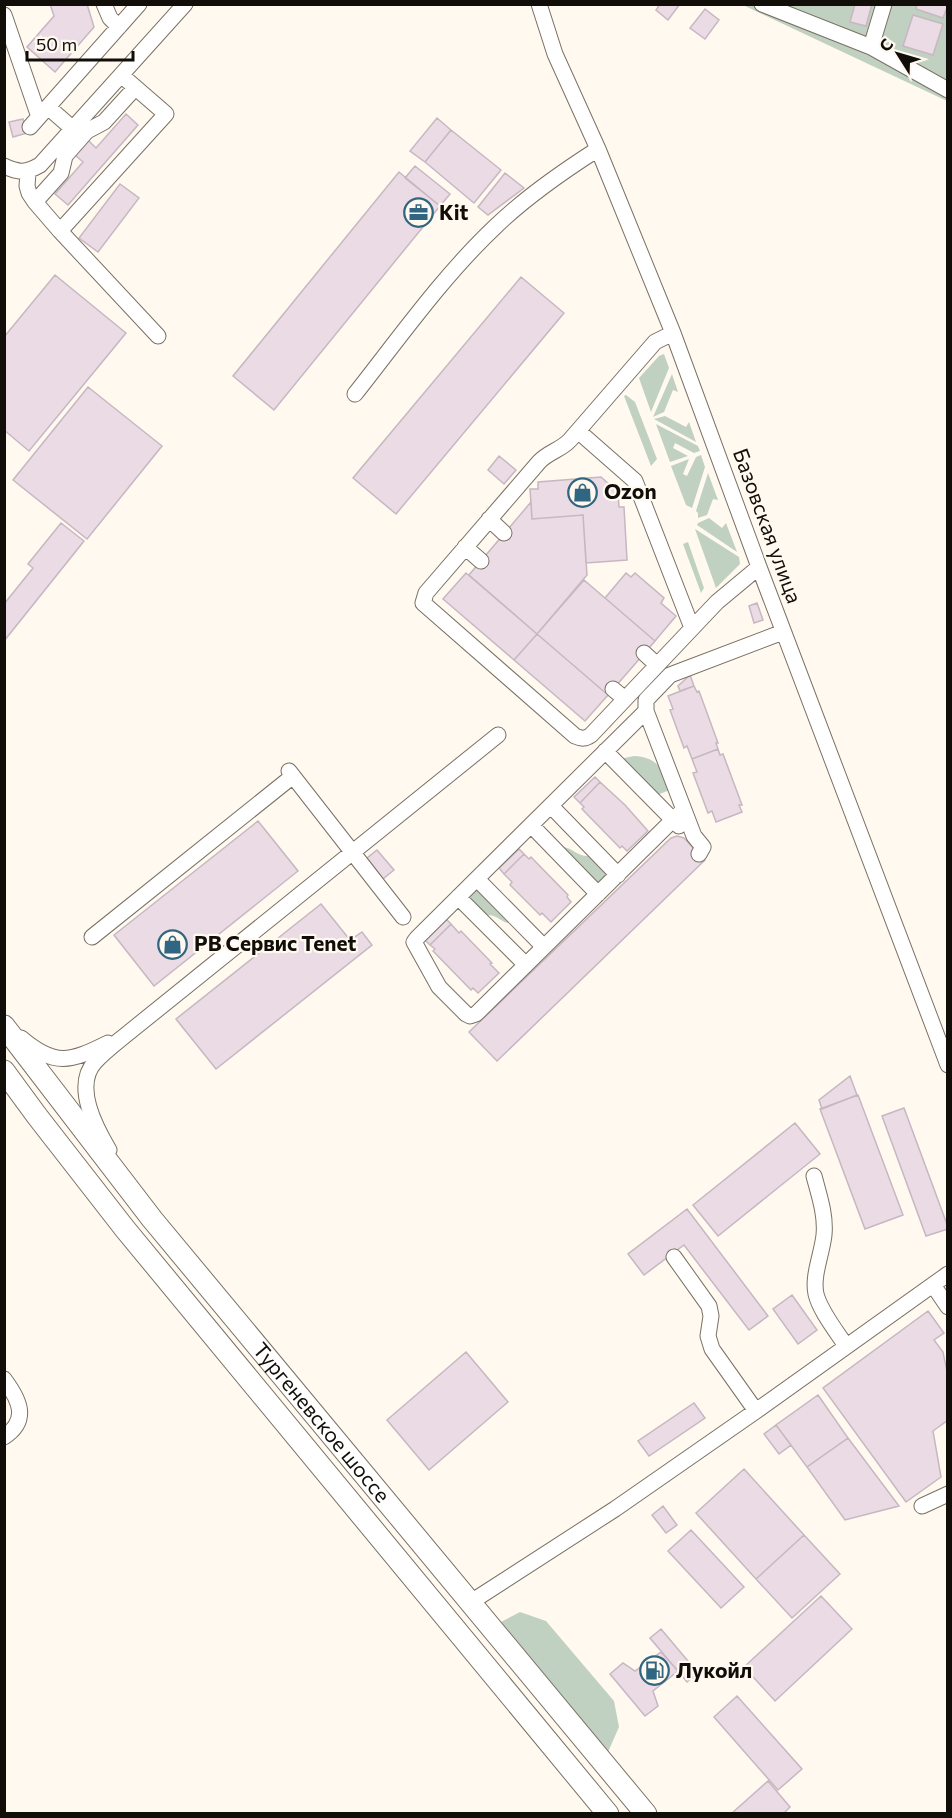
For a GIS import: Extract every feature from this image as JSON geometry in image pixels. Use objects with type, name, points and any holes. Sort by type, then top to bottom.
[{"type":"highway","name":"Тургеневское шоссе","points":[[4,1024],[152,1219],[646,1814]]},
{"type":"highway","name":"Тургеневское шоссе","points":[[4,1071],[132,1238],[608,1814]]},
{"type":"street","points":[[104,4],[110,18],[119,27]]},
{"type":"street","points":[[39,117],[139,4]]},
{"type":"street","points":[[4,166],[16,172],[28,172],[40,165],[185,4]]},
{"type":"street","name":"Базовская улица","points":[[539,4],[555,54],[598,149],[674,333],[783,632],[948,1065]]},
{"type":"street","points":[[762,4],[871,47],[948,90]]},
{"type":"street","points":[[871,47],[884,4]]},
{"type":"street","points":[[4,15],[39,117]]},
{"type":"street","points":[[60,231],[166,114],[121,75]]},
{"type":"street","points":[[35,202],[61,173],[65,156],[87,131],[104,122],[135,88]]},
{"type":"street","points":[[39,117],[73,129]]},
{"type":"street","points":[[355,394],[453,270],[496,225],[548,182],[598,149]]},
{"type":"street","points":[[28,172],[27,186],[35,202],[158,336]]},
{"type":"street","points":[[674,333],[655,342],[564,447],[538,462],[426,593],[423,603],[580,739],[585,739],[591,735],[619,694],[657,665],[717,602],[759,567]]},
{"type":"street","points":[[578,431],[635,481],[692,628]]},
{"type":"street","points":[[489,519],[504,533]]},
{"type":"street","points":[[465,547],[480,561]]},
{"type":"street","points":[[678,815],[646,711],[646,700],[670,675],[783,632]]},
{"type":"street","points":[[644,653],[657,665]]},
{"type":"street","points":[[646,711],[414,942],[439,987],[466,1014],[470,1016],[476,1014],[678,815]]},
{"type":"street","points":[[152,1219],[95,1125],[88,1106],[86,1089],[88,1075],[93,1064],[127,1034],[498,735]]},
{"type":"street","points":[[605,751],[678,815],[703,847],[699,854]]},
{"type":"street","points":[[92,937],[291,774],[403,916]]},
{"type":"street","points":[[550,806],[618,874]]},
{"type":"street","points":[[531,825],[598,894]]},
{"type":"street","points":[[477,879],[544,947]]},
{"type":"street","points":[[458,897],[525,965]]},
{"type":"street","points":[[4,1024],[36,1050],[51,1057],[66,1059],[82,1056],[127,1034]]},
{"type":"street","points":[[814,1176],[824,1222],[816,1294],[820,1305],[846,1346]]},
{"type":"street","points":[[674,1257],[709,1306],[711,1316],[708,1336],[711,1349],[756,1411]]},
{"type":"street","points":[[471,1602],[615,1509],[948,1274]]},
{"type":"street","points":[[933,1285],[948,1307]]},
{"type":"street","points":[[4,1378],[19,1403],[20,1416],[15,1428],[4,1437]]},
{"type":"street","points":[[922,1506],[948,1494]]},
{"type":"green space","points":[[743,5],[947,5],[947,101]]},
{"type":"green space","points":[[664,354],[669,368],[651,412],[639,378],[659,356]]},
{"type":"green space","points":[[672,374],[678,392],[673,390],[664,412],[653,417]]},
{"type":"green space","points":[[626,395],[635,402],[657,459],[651,466],[624,396]]},
{"type":"green space","points":[[665,416],[686,427],[689,422],[696,442],[654,419]]},
{"type":"green space","points":[[656,424],[698,446],[700,451],[694,453],[675,443],[673,448],[688,456],[670,462]]},
{"type":"green space","points":[[701,455],[705,467],[692,508],[686,505],[671,466],[689,459],[683,474],[687,476],[696,457]]},
{"type":"green space","points":[[708,473],[718,500],[713,499],[707,515],[698,518],[696,511]]},
{"type":"green space","points":[[709,518],[722,528],[726,523],[737,552],[697,525]]},
{"type":"green space","points":[[695,529],[739,557],[740,564],[716,588]]},
{"type":"green space","points":[[688,542],[704,588],[701,593],[683,544]]},
{"type":"green space","points":[[634,756],[654,762],[662,770],[672,789],[655,796],[619,759]]},
{"type":"green space","points":[[563,847],[589,856],[607,875],[597,883],[559,848]]},
{"type":"green space","points":[[477,888],[513,923],[493,916],[483,916],[469,902],[467,894]]},
{"type":"green space","points":[[520,1612],[546,1621],[614,1701],[619,1727],[608,1752],[501,1622]]},
{"type":"building","points":[[50,4],[87,4],[94,27],[55,72],[27,47],[54,16]]},
{"type":"building","points":[[660,4],[680,4],[668,20],[656,10]]},
{"type":"building","points":[[855,4],[872,4],[866,26],[850,22]]},
{"type":"building","points":[[917,4],[948,5],[943,18],[916,9]]},
{"type":"building","points":[[705,9],[719,20],[705,39],[690,28]]},
{"type":"building","points":[[913,15],[943,24],[933,55],[903,46]]},
{"type":"building","points":[[126,114],[138,125],[68,205],[55,194],[83,162],[75,155],[88,140],[96,148]]},
{"type":"building","points":[[437,118],[451,130],[425,162],[410,151]]},
{"type":"building","points":[[23,119],[27,133],[13,137],[9,122]]},
{"type":"building","points":[[451,130],[501,170],[474,203],[425,162]]},
{"type":"building","points":[[415,166],[450,194],[440,206],[405,178]]},
{"type":"building","points":[[399,172],[440,206],[274,410],[233,376]]},
{"type":"building","points":[[505,173],[524,188],[488,215],[478,207]]},
{"type":"building","points":[[120,184],[139,198],[98,252],[79,238]]},
{"type":"building","points":[[55,275],[126,333],[29,451],[4,430],[4,337]]},
{"type":"building","points":[[521,277],[564,313],[396,514],[353,478]]},
{"type":"building","points":[[88,387],[162,446],[87,539],[13,480]]},
{"type":"building","points":[[499,456],[516,470],[504,484],[488,470]]},
{"type":"building","points":[[601,477],[618,492],[619,507],[624,507],[627,560],[586,563],[583,515],[532,519],[530,489],[538,489],[538,482]]},
{"type":"building","points":[[531,502],[532,519],[583,515],[587,575],[537,634],[469,575]]},
{"type":"building","points":[[61,523],[84,541],[4,641],[4,604],[33,568],[28,564]]},
{"type":"building","points":[[466,573],[537,634],[514,660],[443,599]]},
{"type":"building","points":[[626,573],[631,577],[635,573],[664,598],[661,603],[676,616],[655,641],[605,598]]},
{"type":"building","points":[[584,580],[655,641],[608,695],[537,634]]},
{"type":"building","points":[[757,603],[763,620],[754,623],[749,606]]},
{"type":"building","points":[[537,634],[608,695],[585,721],[514,660]]},
{"type":"building","points":[[690,675],[694,686],[680,691],[678,686]]},
{"type":"building","points":[[694,686],[697,692],[699,691],[718,743],[716,743],[718,749],[692,759],[687,746],[684,748],[670,710],[673,709],[668,696]]},
{"type":"building","points":[[718,749],[720,755],[723,754],[742,805],[739,805],[742,812],[716,822],[712,811],[708,813],[693,773],[697,772],[692,759]]},
{"type":"building","points":[[595,777],[600,782],[580,803],[574,797]]},
{"type":"building","points":[[600,782],[648,831],[627,851],[622,846],[620,848],[582,809],[584,807],[580,803]]},
{"type":"building","points":[[258,821],[298,871],[154,986],[114,935]]},
{"type":"building","points":[[677,836],[684,838],[705,860],[497,1061],[469,1032],[671,838]]},
{"type":"building","points":[[519,849],[524,854],[504,874],[499,868]]},
{"type":"building","points":[[377,850],[394,870],[383,879],[367,858]]},
{"type":"building","points":[[524,854],[529,859],[531,857],[568,895],[571,902],[551,922],[542,913],[540,915],[510,885],[512,882],[504,874]]},
{"type":"building","points":[[321,904],[350,940],[362,932],[372,945],[216,1069],[176,1019]]},
{"type":"building","points":[[446,919],[451,924],[430,945],[425,940]]},
{"type":"building","points":[[451,924],[459,933],[461,931],[499,973],[478,993],[473,988],[471,990],[433,951],[435,949],[430,945]]},
{"type":"building","points":[[850,1076],[857,1095],[822,1109],[819,1100]]},
{"type":"building","points":[[858,1095],[903,1215],[865,1229],[820,1109]]},
{"type":"building","points":[[904,1108],[948,1227],[948,1229],[926,1236],[882,1116]]},
{"type":"building","points":[[795,1123],[820,1154],[718,1236],[693,1205]]},
{"type":"building","points":[[687,1209],[768,1316],[749,1330],[684,1245],[644,1275],[628,1254]]},
{"type":"building","points":[[792,1295],[817,1330],[798,1344],[773,1309]]},
{"type":"building","points":[[928,1311],[944,1333],[934,1340],[943,1352],[948,1376],[948,1420],[933,1431],[941,1477],[906,1502],[823,1388]]},
{"type":"building","points":[[466,1352],[508,1402],[429,1470],[387,1420]]},
{"type":"building","points":[[818,1395],[848,1438],[807,1467],[776,1425]]},
{"type":"building","points":[[694,1403],[705,1418],[649,1456],[638,1441]]},
{"type":"building","points":[[776,1425],[791,1445],[779,1454],[764,1434]]},
{"type":"building","points":[[848,1438],[899,1506],[845,1520],[807,1467]]},
{"type":"building","points":[[744,1469],[804,1535],[756,1579],[696,1513]]},
{"type":"building","points":[[663,1506],[677,1525],[666,1533],[652,1515]]},
{"type":"building","points":[[691,1530],[744,1587],[721,1608],[668,1551]]},
{"type":"building","points":[[804,1535],[840,1574],[792,1618],[756,1579]]},
{"type":"building","points":[[821,1596],[852,1629],[775,1701],[744,1667]]},
{"type":"building","points":[[661,1629],[698,1673],[687,1682],[650,1638]]},
{"type":"building","points":[[661,1652],[678,1671],[653,1691],[658,1706],[645,1716],[610,1674],[623,1663],[635,1671]]},
{"type":"building","points":[[737,1696],[802,1769],[778,1790],[714,1717]]},
{"type":"building","points":[[768,1781],[790,1807],[783,1814],[731,1814]]},
{"type":"place","name":"Kit","points":[[418,213]]},
{"type":"place","name":"Ozon","points":[[583,492]]},
{"type":"place","name":"PB Сервис Tenet","points":[[173,944]]},
{"type":"place","name":"Лукойл","points":[[655,1671]]}]
